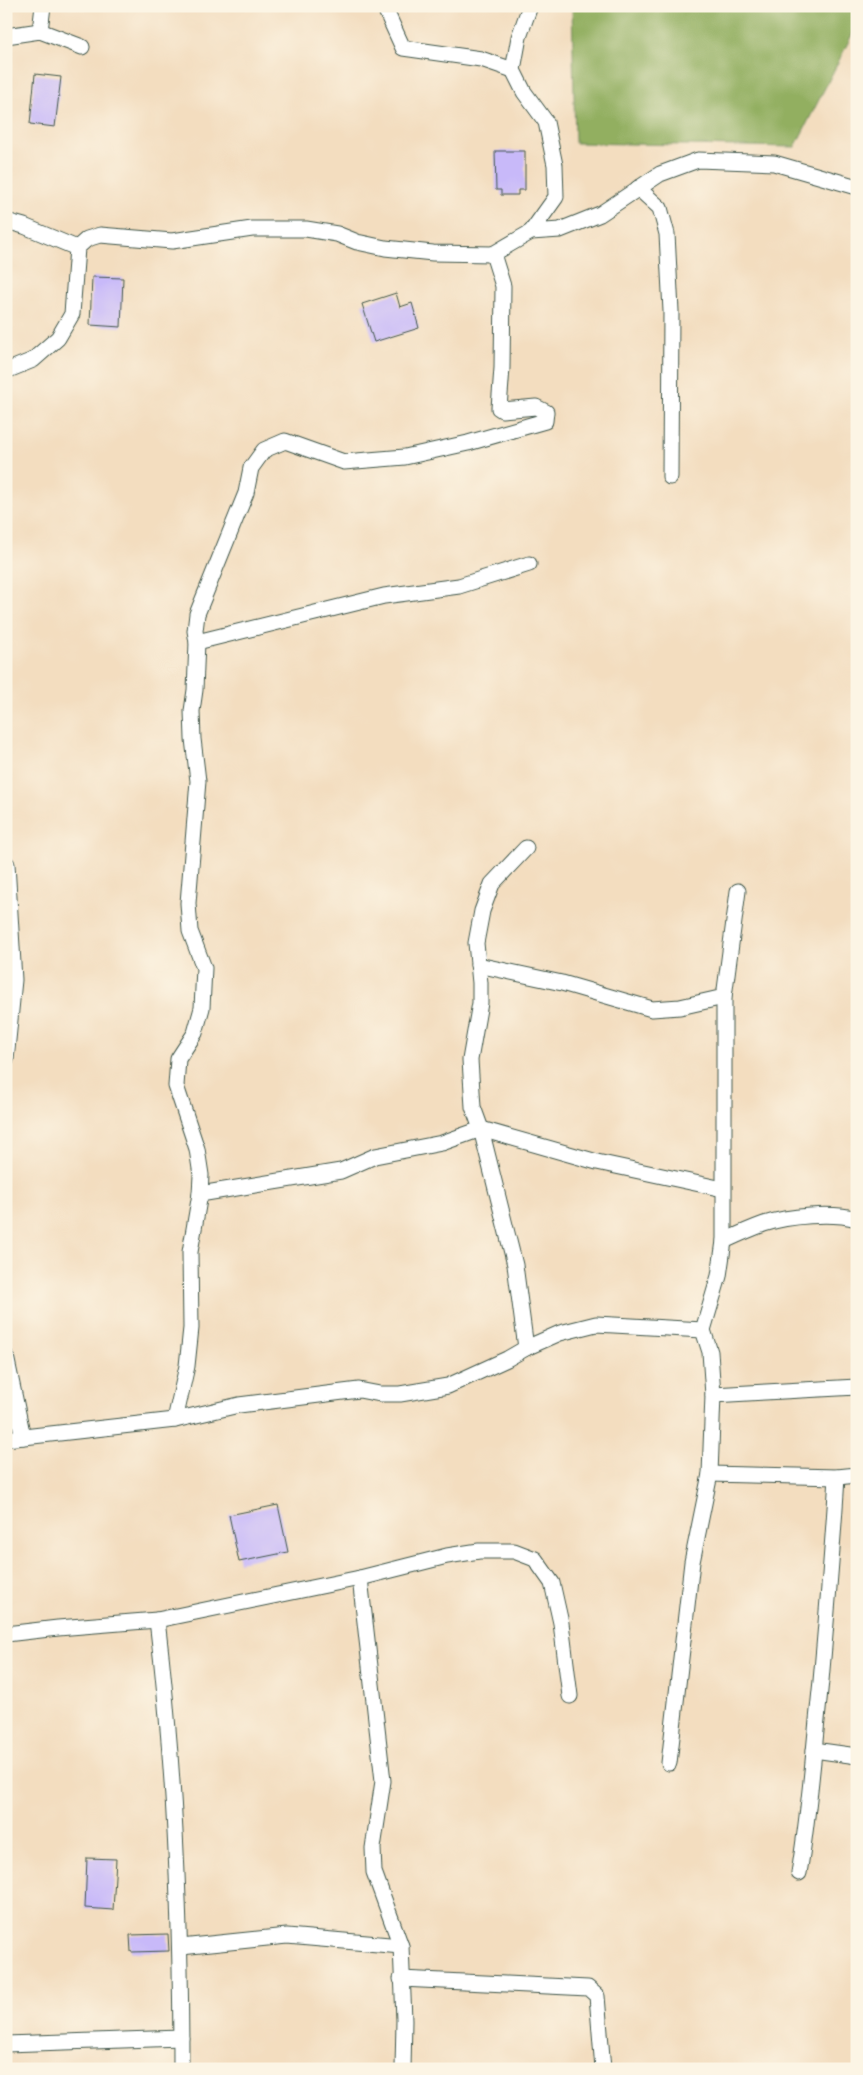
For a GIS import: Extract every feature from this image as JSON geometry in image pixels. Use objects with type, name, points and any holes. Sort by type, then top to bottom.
[{"type":"street","points":[[40,31],[43,6]]},
{"type":"street","points":[[386,6],[387,13],[403,48],[481,58],[513,70]]},
{"type":"street","points":[[6,371],[33,360],[58,338],[72,314],[77,248],[87,240],[100,235],[172,241],[252,229],[306,229],[337,234],[357,242],[385,248],[433,254],[494,254],[531,232],[556,197],[555,165],[546,122],[524,92],[513,70],[519,37],[530,6]]},
{"type":"street","points":[[6,36],[40,31],[82,47]]},
{"type":"street","points":[[531,232],[560,230],[600,214],[660,174],[698,160],[774,163],[857,187]]},
{"type":"street","points":[[638,188],[660,208],[667,234],[671,311],[670,477]]},
{"type":"street","points":[[6,221],[24,226],[77,248]]},
{"type":"street","points":[[174,1420],[187,1366],[191,1328],[190,1252],[200,1194],[197,1149],[176,1086],[178,1059],[195,1033],[202,1008],[204,968],[190,931],[188,903],[198,782],[192,711],[195,690],[197,642],[195,631],[197,614],[246,493],[251,468],[264,450],[285,441],[344,462],[405,457],[468,443],[545,421],[546,412],[536,407],[502,410],[499,408],[504,286],[494,254]]},
{"type":"street","points":[[197,642],[384,596],[459,586],[529,564]]},
{"type":"street","points":[[526,848],[492,884],[482,911],[476,943],[480,1003],[470,1060],[473,1107],[481,1130],[515,1265],[526,1348]]},
{"type":"street","points":[[6,864],[14,980],[6,1060]]},
{"type":"street","points":[[669,1763],[692,1562],[710,1474],[713,1394],[710,1352],[703,1330],[719,1276],[724,1241],[724,997],[738,891]]},
{"type":"street","points":[[478,965],[562,984],[652,1009],[680,1007],[724,997]]},
{"type":"street","points":[[200,1194],[341,1171],[375,1156],[442,1143],[481,1130],[597,1162],[723,1189]]},
{"type":"street","points":[[724,1241],[765,1224],[803,1217],[847,1216],[857,1219]]},
{"type":"street","points":[[6,1440],[174,1420],[239,1405],[359,1390],[380,1394],[400,1394],[448,1386],[560,1333],[596,1324],[703,1330]]},
{"type":"street","points":[[6,1356],[24,1437]]},
{"type":"street","points":[[713,1394],[857,1387]]},
{"type":"street","points":[[710,1474],[837,1477],[857,1475]]},
{"type":"street","points":[[799,1873],[806,1834],[828,1608],[837,1477]]},
{"type":"street","points":[[6,1634],[157,1620],[360,1578],[447,1556],[479,1551],[514,1551],[535,1559],[552,1583],[561,1623],[570,1696]]},
{"type":"street","points":[[360,1578],[383,1781],[373,1848],[374,1872],[401,1946],[404,2020],[403,2069]]},
{"type":"street","points":[[157,1620],[165,1689],[175,1816],[181,1947],[181,2069]]},
{"type":"street","points":[[814,1750],[857,1756]]},
{"type":"street","points":[[181,1947],[287,1936],[401,1946]]},
{"type":"street","points":[[401,1979],[588,1988],[598,1996],[604,2069]]},
{"type":"street","points":[[6,2044],[181,2038]]},
{"type":"green space","points":[[572,6],[857,6],[857,25],[795,147],[575,143]]},
{"type":"building","points":[[35,74],[61,77],[55,127],[30,124]]},
{"type":"building","points":[[495,151],[525,151],[525,190],[518,190],[518,195],[501,195],[501,190],[496,190]]},
{"type":"building","points":[[92,277],[123,278],[121,327],[90,325]]},
{"type":"building","points":[[396,293],[400,307],[412,303],[419,328],[374,342],[362,304]]},
{"type":"building","points":[[278,1505],[288,1552],[239,1562],[229,1515]]},
{"type":"building","points":[[87,1858],[116,1859],[113,1910],[85,1908]]},
{"type":"building","points":[[168,1934],[169,1951],[131,1952],[130,1935]]}]
